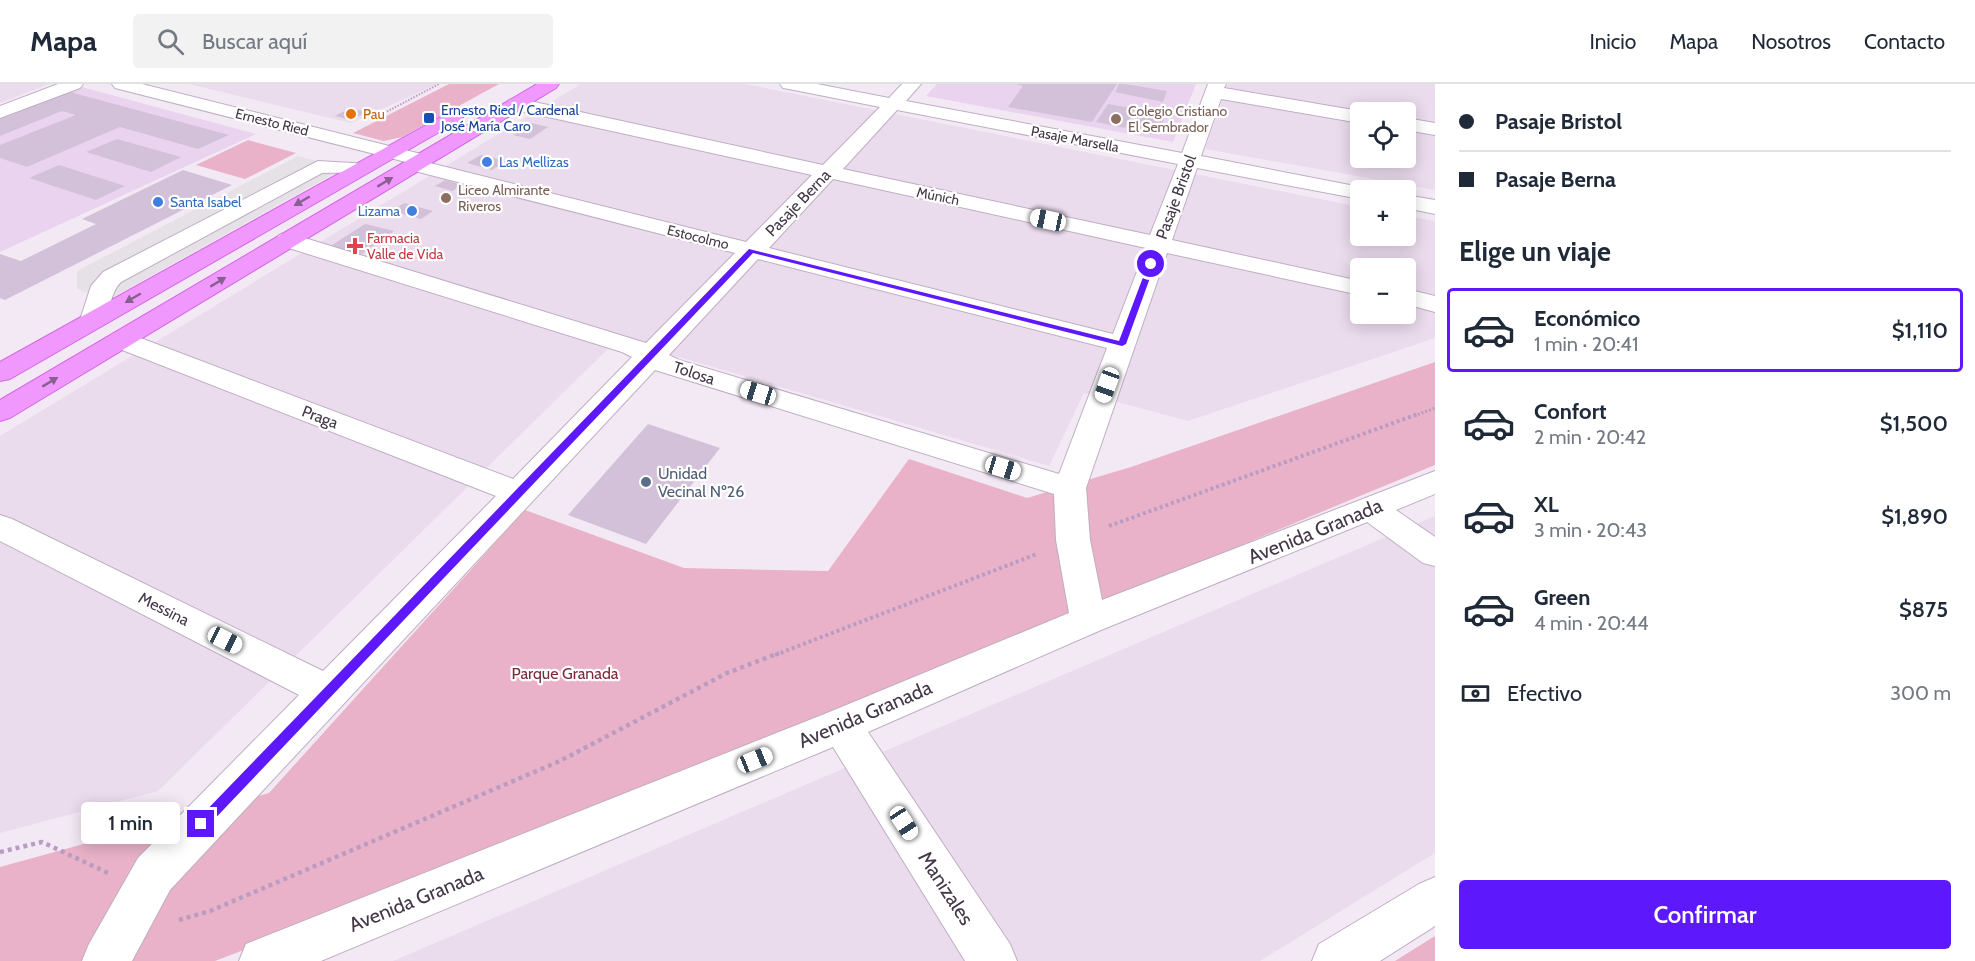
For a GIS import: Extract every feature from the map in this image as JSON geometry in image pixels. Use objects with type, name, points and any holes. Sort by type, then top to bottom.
[{"type":"main road","points":[[0,412],[550,84]]},
{"type":"main road","points":[[0,373],[474,104]]},
{"type":"street","points":[[0,112],[75,84]]},
{"type":"street","name":"Ernesto Ried","points":[[121,84],[390,152],[418,162]]},
{"type":"street","name":"Pasaje Marsella","points":[[789,84],[903,94],[1189,160],[1350,191]]},
{"type":"street","points":[[1215,88],[1350,115]]},
{"type":"street","name":"Pasaje Bristol","points":[[1088,620],[1073,540],[1070,488],[1215,88]]},
{"type":"street","name":"Pasaje Berna","points":[[113,949],[154,873],[903,94]]},
{"type":"street","name":"Múnich","points":[[516,104],[1350,286]]},
{"type":"street","points":[[1416,126],[1435,129]]},
{"type":"street","name":"Estocolmo","points":[[418,162],[1122,344]]},
{"type":"street","points":[[1416,204],[1435,207]]},
{"type":"street","name":"Tolosa","points":[[287,240],[631,346],[669,366],[1070,488]]},
{"type":"street","points":[[1416,299],[1435,304]]},
{"type":"street","name":"Praga","points":[[121,340],[519,493]]},
{"type":"street","name":"Avenida Granada","points":[[263,961],[841,725],[1088,620],[1372,509],[1435,482]]},
{"type":"street","points":[[1372,509],[1435,554]]},
{"type":"street","name":"Messina","points":[[0,527],[327,691]]},
{"type":"street","name":"Manizales","points":[[841,725],[993,961]]},
{"type":"street","points":[[1336,961],[1435,900]]},
{"type":"path","points":[[336,138],[439,84]]},
{"type":"path","points":[[113,949],[560,761],[727,673],[1206,489],[1435,408]]},
{"type":"path","points":[[0,852],[42,842],[112,875],[108,885]]},
{"type":"shaded area","points":[[0,84],[49,84],[0,103]]},
{"type":"shaded area","points":[[189,84],[437,84],[351,123]]},
{"type":"shaded area","points":[[581,84],[745,84],[1350,205],[1350,246],[1416,246],[1416,218],[1435,221],[1435,338],[1188,421],[1084,393],[1049,466],[618,339],[158,791],[0,833],[0,436]]},
{"type":"shaded area","name":"Colegio Cristiano El Sembrador","points":[[937,84],[1196,84],[1173,142],[926,96]]},
{"type":"shaded area","points":[[1228,84],[1435,84],[1435,190],[1416,187],[1416,180],[1379,180],[1205,149]]},
{"type":"shaded area","points":[[82,87],[256,134],[0,252],[0,119]]},
{"type":"shaded area","points":[[298,156],[344,168],[108,300],[77,289],[77,271]]},
{"type":"shaded area","points":[[1435,516],[1435,853],[1260,961],[393,961]]},
{"type":"green space","points":[[449,84],[499,84],[402,137],[384,141],[353,133]]},
{"type":"green space","points":[[248,140],[296,153],[245,179],[196,165]]},
{"type":"green space","name":"Parque Granada","points":[[1435,362],[1435,465],[518,844],[215,961],[0,961],[0,867],[269,793],[525,510],[684,568],[828,571],[909,459],[1027,498],[1131,467]]},
{"type":"green space","points":[[1435,936],[1435,961],[1395,961]]},
{"type":"building","points":[[1016,84],[1117,84],[1092,122],[1008,107],[1023,86]]},
{"type":"building","points":[[1119,84],[1167,91],[1163,102],[1115,92]]},
{"type":"building","points":[[70,92],[229,135],[198,149],[120,127],[27,167],[0,158],[0,145],[76,115],[62,111],[0,136],[0,119]]},
{"type":"building","points":[[1108,104],[1136,109],[1125,128],[1096,122]]},
{"type":"building","name":"Pau","points":[[350,108],[367,112],[351,120],[335,116]]},
{"type":"building","points":[[1142,108],[1167,113],[1156,135],[1130,129]]},
{"type":"building","points":[[531,123],[548,127],[530,139],[513,135]]},
{"type":"building","points":[[117,139],[181,157],[151,172],[86,152]]},
{"type":"building","name":"Las Mellizas","points":[[481,155],[506,161],[492,170],[467,163]]},
{"type":"building","points":[[59,165],[125,186],[96,200],[29,178]]},
{"type":"building","points":[[183,170],[232,185],[5,300],[0,298],[0,254],[21,261],[96,224],[82,219]]},
{"type":"building","points":[[445,180],[462,185],[452,191],[435,186]]},
{"type":"building","name":"Lizama","points":[[404,203],[433,211],[421,219],[392,211]]},
{"type":"building","points":[[365,224],[394,231],[359,256],[329,247]]},
{"type":"building","name":"Unidad Vecinal Nº26","points":[[648,424],[720,448],[646,544],[568,515]]},
{"type":"place","name":"Pau","points":[[351,114]]},
{"type":"place","name":"Ernesto Ried / Cardenal José María Caro","points":[[429,118]]},
{"type":"place","name":"Colegio Cristiano El Sembrador","points":[[1116,119]]},
{"type":"place","name":"Las Mellizas","points":[[487,162]]},
{"type":"place","name":"Liceo Almirante Riveros","points":[[446,198]]},
{"type":"place","name":"Santa Isabel","points":[[158,202]]},
{"type":"place","name":"Lizama","points":[[412,211]]},
{"type":"place","name":"Farmacia Valle de Vida","points":[[355,246]]},
{"type":"place","name":"Unidad Vecinal Nº26","points":[[646,482]]},
{"type":"route","points":[[201,824],[752,250],[1122,344],[1151,264]]}]
